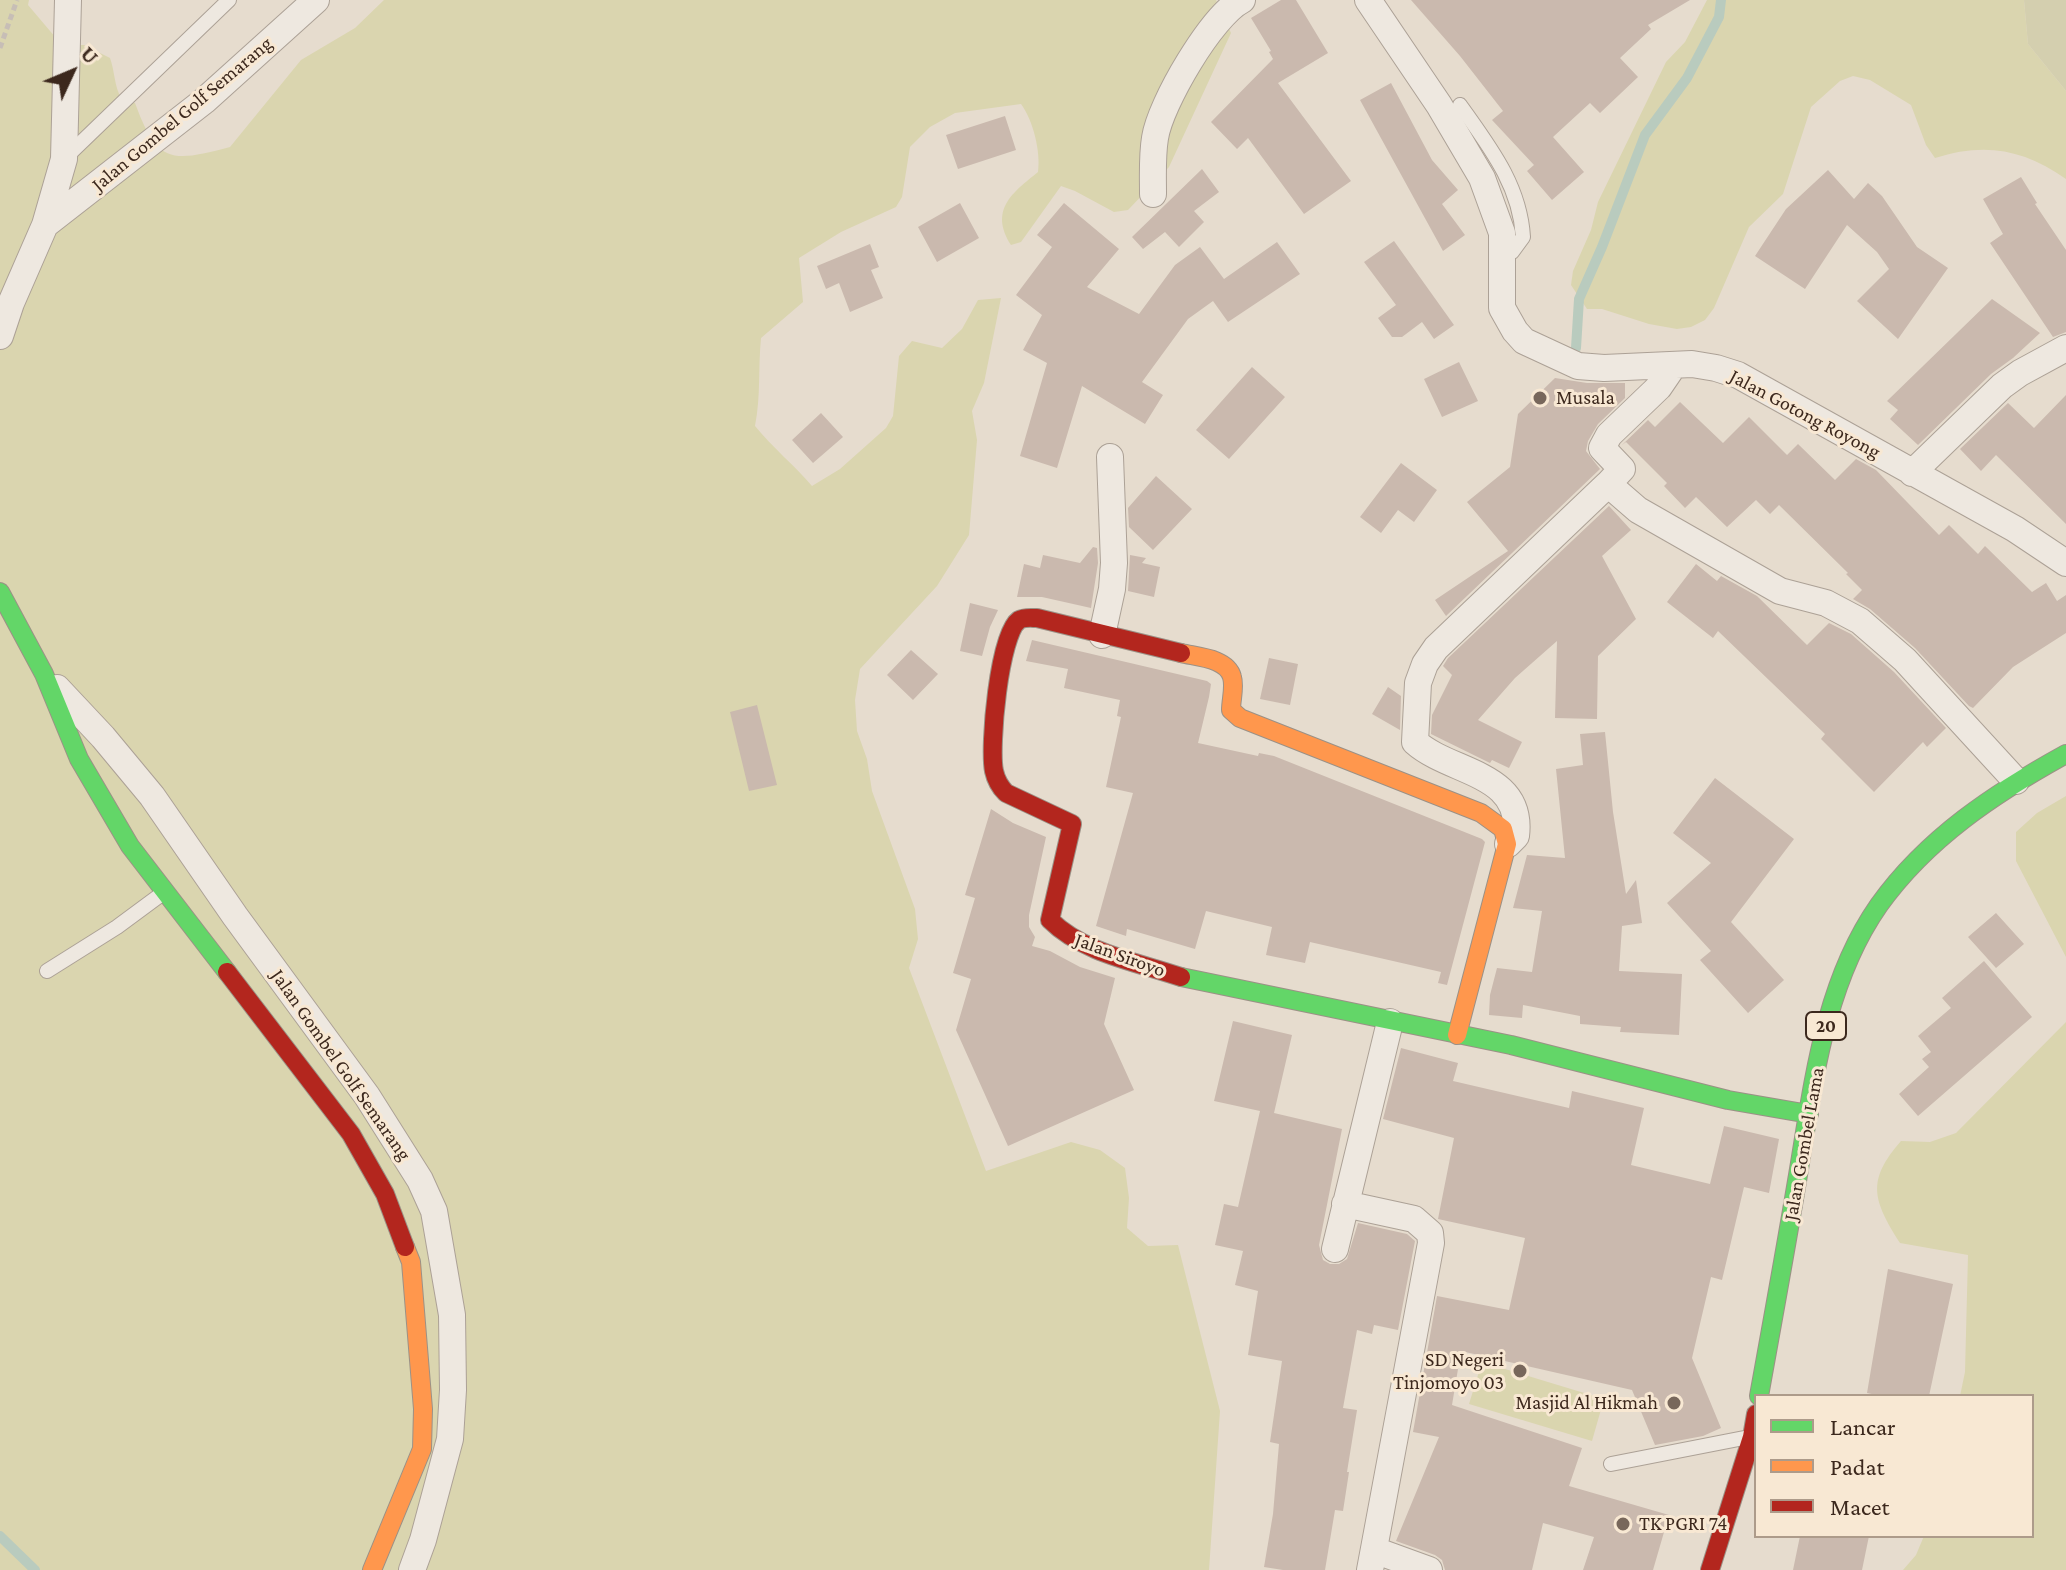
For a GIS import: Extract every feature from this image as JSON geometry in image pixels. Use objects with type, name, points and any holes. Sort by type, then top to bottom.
[{"type":"main road","name":"Jalan Gombel Golf Semarang","points":[[0,592],[44,674],[79,759],[130,846],[351,1134],[385,1194],[411,1262],[423,1409],[422,1449],[372,1570]]},
{"type":"main road","name":"Jalan Siroyo","points":[[1102,635],[1029,617],[1016,622],[1009,641],[992,723],[992,759],[999,786],[1010,796],[1072,824],[1050,920],[1063,933],[1097,950],[1182,977],[1511,1045],[1728,1100],[1809,1114]]},
{"type":"main road","points":[[1102,635],[1216,661],[1230,670],[1234,679],[1230,704],[1231,710],[1240,718],[1491,818],[1504,831],[1507,844],[1457,1035]]},
{"type":"main road","name":"Jalan Gombel Lama","points":[[1759,1394],[1824,1033],[1860,936],[1905,872],[1940,837],[2016,781],[2066,754]]},
{"type":"main road","points":[[1710,1570],[1754,1426]]},
{"type":"street","name":"Jalan Gombel Golf Semarang","points":[[0,336],[45,225],[64,159],[68,0]]},
{"type":"street","name":"Jalan Gombel Golf Semarang","points":[[45,225],[204,101],[316,0]]},
{"type":"street","points":[[1153,194],[1155,136],[1173,93],[1206,34],[1217,20],[1242,0]]},
{"type":"street","name":"Jalan Gotong Royong","points":[[1368,0],[1439,105],[1482,178],[1502,233],[1502,308],[1524,341],[1578,366],[1674,365],[1716,368],[1738,375],[2015,529],[2066,563]]},
{"type":"street","points":[[1912,473],[2002,386],[2066,348]]},
{"type":"street","points":[[1507,844],[1516,836],[1517,829],[1516,811],[1505,791],[1415,742],[1418,683],[1425,664],[1436,648],[1622,469],[1602,448],[1609,435],[1659,387],[1674,365]]},
{"type":"street","points":[[1102,635],[1114,563],[1110,457]]},
{"type":"street","points":[[1608,484],[1638,510],[1780,591],[1826,603],[1860,621],[1905,660],[2016,781]]},
{"type":"street","name":"Jalan Gombel Golf Semarang","points":[[44,674],[103,737],[152,796],[235,916],[367,1096],[420,1180],[434,1211],[452,1315],[450,1439],[412,1570]]},
{"type":"street","points":[[201,942],[235,916]]},
{"type":"street","points":[[1335,1249],[1390,1022]]},
{"type":"street","points":[[1345,1204],[1414,1219],[1430,1233],[1431,1243],[1372,1560],[1429,1570]]},
{"type":"street","points":[[411,1262],[442,1255]]},
{"type":"lane","points":[[64,159],[229,0]]},
{"type":"lane","points":[[1460,105],[1503,166],[1523,224],[1523,237],[1512,252],[1501,257]]},
{"type":"lane","points":[[47,971],[164,893]]},
{"type":"lane","points":[[1611,1464],[1752,1437]]},
{"type":"path","points":[[0,48],[17,0]]},
{"type":"shaded area","points":[[0,0],[29,0],[28,5],[56,38],[70,45],[84,45],[110,58],[121,98],[135,103],[159,148],[179,156],[230,147],[301,60],[355,28],[384,0],[1216,0],[1231,33],[1169,167],[1128,210],[1114,212],[1061,186],[1021,242],[1011,245],[1002,222],[1006,203],[1038,172],[1039,164],[1032,127],[1021,104],[955,113],[930,127],[910,147],[902,197],[896,207],[841,232],[799,258],[803,302],[761,338],[755,426],[812,486],[840,469],[886,428],[893,416],[899,356],[912,341],[942,348],[962,329],[978,300],[1001,298],[984,383],[972,411],[977,440],[969,535],[937,586],[860,669],[855,700],[857,731],[867,759],[872,791],[915,909],[918,939],[909,968],[986,1171],[1071,1142],[1100,1150],[1125,1168],[1129,1198],[1127,1228],[1148,1246],[1178,1245],[1220,1411],[1209,1570],[0,1570]]},
{"type":"shaded area","points":[[1707,0],[2024,0],[2028,44],[2066,91],[2066,179],[2035,161],[2003,151],[1970,150],[1935,158],[1926,145],[1911,105],[1870,80],[1853,76],[1840,81],[1811,107],[1783,194],[1749,227],[1714,308],[1705,320],[1677,329],[1602,309],[1587,309],[1571,285],[1573,271],[1591,230],[1598,202],[1666,62],[1685,42]]},
{"type":"shaded area","points":[[2024,0],[2066,0],[2066,91],[2028,44]]},
{"type":"shaded area","points":[[2066,796],[2066,957],[2016,861],[2016,832],[2037,813]]},
{"type":"shaded area","points":[[2066,1022],[2066,1570],[1903,1570],[1916,1555],[1923,1538],[2034,1538],[2034,1394],[1960,1394],[1965,1372],[1968,1255],[1900,1243],[1879,1202],[1877,1191],[1882,1168],[1901,1141],[1930,1142],[1956,1133]]},
{"type":"shaded area","points":[[1482,1362],[1604,1399],[1592,1441],[1469,1404]]},
{"type":"building","points":[[1281,0],[1296,0],[1328,53],[1278,83],[1351,181],[1304,214],[1248,138],[1237,149],[1211,122],[1273,59],[1251,18]]},
{"type":"building","points":[[1411,0],[1690,0],[1648,25],[1651,29],[1620,58],[1638,77],[1600,113],[1590,103],[1553,137],[1584,172],[1552,200],[1527,171],[1534,165],[1492,120],[1503,111]]},
{"type":"building","points":[[1391,83],[1432,160],[1458,190],[1442,204],[1465,235],[1443,251],[1360,100]]},
{"type":"building","points":[[1005,116],[1016,150],[958,169],[946,135]]},
{"type":"building","points":[[1202,169],[1219,192],[1194,211],[1204,222],[1179,247],[1165,232],[1143,249],[1132,237]]},
{"type":"building","points":[[1828,170],[1854,199],[1868,183],[1882,196],[1917,247],[1948,268],[1898,339],[1857,301],[1889,269],[1877,252],[1847,225],[1805,289],[1755,256],[1786,209]]},
{"type":"building","points":[[2021,177],[2066,250],[2066,332],[2053,337],[1990,243],[2003,234],[1983,199]]},
{"type":"building","points":[[960,203],[979,238],[937,262],[918,227]]},
{"type":"building","points":[[1064,203],[1119,249],[1087,287],[1139,314],[1175,265],[1200,247],[1224,279],[1277,242],[1300,274],[1228,322],[1213,301],[1188,319],[1142,382],[1163,395],[1145,424],[1082,386],[1057,468],[1020,456],[1047,363],[1023,350],[1042,315],[1016,295],[1052,247],[1037,235]]},
{"type":"building","points":[[1394,241],[1454,325],[1434,339],[1422,322],[1402,337],[1392,337],[1378,318],[1396,305],[1364,262]]},
{"type":"building","points":[[870,244],[879,267],[871,270],[883,298],[850,312],[839,283],[826,289],[817,266]]},
{"type":"building","points":[[1992,299],[2040,333],[1991,374],[1918,445],[1890,419],[1898,410],[1887,401]]},
{"type":"building","points":[[1459,362],[1478,401],[1442,417],[1424,379]]},
{"type":"building","points":[[1252,367],[1285,397],[1229,459],[1196,430]]},
{"type":"building","points":[[1555,378],[1587,383],[1625,383],[1625,398],[1598,424],[1588,441],[1586,451],[1600,469],[1446,616],[1435,600],[1508,551],[1467,502],[1510,467],[1518,414]]},
{"type":"building","points":[[2066,395],[2066,524],[1996,455],[1981,471],[1960,449],[2008,403],[2034,428]]},
{"type":"building","points":[[1680,402],[1723,443],[1749,417],[1787,455],[1798,444],[1835,480],[1856,459],[1876,470],[1939,535],[1949,525],[1978,554],[1985,546],[2032,592],[2046,583],[2057,601],[2066,595],[2066,633],[2013,667],[1973,708],[1969,706],[1915,648],[1870,609],[1853,599],[1862,590],[1779,505],[1770,514],[1756,500],[1727,527],[1696,497],[1685,508],[1664,486],[1667,483],[1626,442],[1622,445],[1648,420],[1655,427]]},
{"type":"building","points":[[821,413],[843,437],[813,463],[792,440]]},
{"type":"building","points":[[1401,463],[1437,490],[1414,522],[1398,510],[1381,533],[1360,517]]},
{"type":"building","points":[[1156,476],[1192,509],[1153,550],[1129,527],[1128,508]]},
{"type":"building","points":[[1609,506],[1631,530],[1602,556],[1636,619],[1598,656],[1597,719],[1555,718],[1557,641],[1515,678],[1478,720],[1522,742],[1509,768],[1492,760],[1490,763],[1431,734],[1432,715],[1452,675],[1443,666],[1448,658]]},
{"type":"building","points":[[1093,547],[1097,548],[1098,563],[1091,608],[1042,597],[1017,597],[1024,564],[1040,568],[1043,555],[1080,563]]},
{"type":"building","points":[[1130,555],[1146,558],[1142,563],[1160,567],[1154,597],[1128,591]]},
{"type":"building","points":[[1696,564],[1717,581],[1721,576],[1757,596],[1807,645],[1829,623],[1851,634],[1894,672],[1946,728],[1927,747],[1923,742],[1874,792],[1821,739],[1825,734],[1718,631],[1713,638],[1667,602]]},
{"type":"building","points":[[970,603],[998,610],[982,656],[960,651]]},
{"type":"building","points":[[1032,640],[1207,681],[1211,684],[1198,743],[1258,756],[1259,753],[1274,756],[1482,839],[1485,842],[1447,985],[1438,983],[1441,972],[1310,942],[1305,963],[1266,955],[1272,927],[1206,911],[1195,949],[1127,929],[1126,936],[1096,926],[1133,793],[1106,787],[1121,717],[1117,716],[1120,700],[1064,688],[1068,669],[1026,661]]},
{"type":"building","points":[[911,650],[938,674],[913,700],[887,675]]},
{"type":"building","points":[[1269,658],[1298,664],[1290,705],[1260,699]]},
{"type":"building","points":[[1388,687],[1401,696],[1400,730],[1372,714]]},
{"type":"building","points":[[757,705],[777,785],[749,791],[730,712]]},
{"type":"building","points":[[1605,732],[1626,894],[1636,880],[1642,923],[1622,926],[1619,971],[1682,974],[1679,1035],[1620,1032],[1621,1027],[1580,1024],[1580,1016],[1523,1005],[1522,1018],[1489,1015],[1497,968],[1532,972],[1542,911],[1513,908],[1527,855],[1565,858],[1556,769],[1583,765],[1580,734]]},
{"type":"building","points":[[1715,778],[1794,839],[1731,922],[1784,980],[1748,1013],[1700,960],[1711,951],[1667,903],[1711,863],[1673,833]]},
{"type":"building","points":[[991,809],[1013,823],[1046,837],[1029,915],[1029,927],[1035,937],[1032,946],[1115,978],[1104,1024],[1134,1090],[1008,1146],[956,1030],[971,979],[953,973],[975,898],[965,895]]},
{"type":"building","points":[[1996,913],[2024,944],[1996,968],[1968,937]]},
{"type":"building","points":[[1984,961],[2032,1017],[1918,1116],[1899,1094],[1929,1067],[1922,1059],[1931,1052],[1918,1036],[1951,1008],[1942,998]]},
{"type":"building","points":[[1233,1021],[1292,1035],[1274,1113],[1342,1129],[1319,1245],[1323,1260],[1339,1264],[1347,1259],[1358,1223],[1407,1234],[1415,1241],[1398,1330],[1374,1325],[1372,1334],[1357,1330],[1343,1408],[1357,1410],[1349,1472],[1343,1511],[1335,1510],[1325,1570],[1264,1567],[1273,1514],[1279,1444],[1270,1442],[1282,1361],[1248,1355],[1258,1291],[1235,1285],[1243,1251],[1215,1245],[1224,1204],[1238,1207],[1260,1111],[1214,1101]]},
{"type":"building","points":[[1401,1048],[1458,1063],[1453,1081],[1569,1108],[1572,1091],[1644,1108],[1631,1165],[1710,1184],[1724,1126],[1779,1139],[1769,1193],[1744,1187],[1722,1280],[1711,1277],[1692,1358],[1721,1428],[1703,1436],[1655,1445],[1632,1390],[1461,1351],[1452,1405],[1582,1448],[1569,1486],[1669,1515],[1653,1570],[1583,1570],[1594,1537],[1543,1523],[1532,1570],[1445,1570],[1442,1560],[1435,1555],[1396,1541],[1439,1437],[1413,1432],[1437,1296],[1509,1310],[1525,1238],[1438,1219],[1454,1138],[1383,1119]]},
{"type":"building","points":[[1888,1269],[1953,1284],[1929,1394],[1867,1393]]},
{"type":"building","points":[[1800,1538],[1869,1538],[1862,1570],[1793,1570]]},
{"type":"waterway","points":[[1576,348],[1579,299],[1645,135],[1687,78],[1719,17],[1721,0]]},
{"type":"waterway","points":[[0,1536],[35,1570]]},
{"type":"traffic: fast","points":[[0,592],[44,674],[79,759],[130,846],[227,972]]},
{"type":"traffic: fast","points":[[1759,1394],[1815,1073],[1833,1003],[1860,936],[1898,881],[1941,838],[1988,801],[2066,754]]},
{"type":"traffic: fast","points":[[1181,977],[1511,1045],[1728,1100],[1809,1114]]},
{"type":"traffic: slow","points":[[1181,653],[1211,659],[1229,671],[1233,685],[1231,710],[1240,718],[1481,813],[1503,829],[1507,844],[1457,1035]]},
{"type":"traffic: slow","points":[[372,1570],[422,1449],[423,1409],[411,1262],[405,1247]]},
{"type":"traffic: jam","points":[[1181,653],[1037,618],[1019,620],[1006,646],[1001,668],[994,716],[993,758],[996,777],[1006,793],[1072,824],[1050,920],[1094,949],[1181,977]]},
{"type":"traffic: jam","points":[[227,972],[351,1134],[385,1194],[405,1247]]},
{"type":"traffic: jam","points":[[1710,1570],[1754,1426]]},
{"type":"place","name":"Musala","points":[[1540,398]]},
{"type":"place","name":"SD Negeri Tinjomoyo 03","points":[[1520,1371]]},
{"type":"place","name":"Masjid Al Hikmah","points":[[1674,1403]]},
{"type":"place","name":"TK PGRI 74","points":[[1623,1524]]}]
